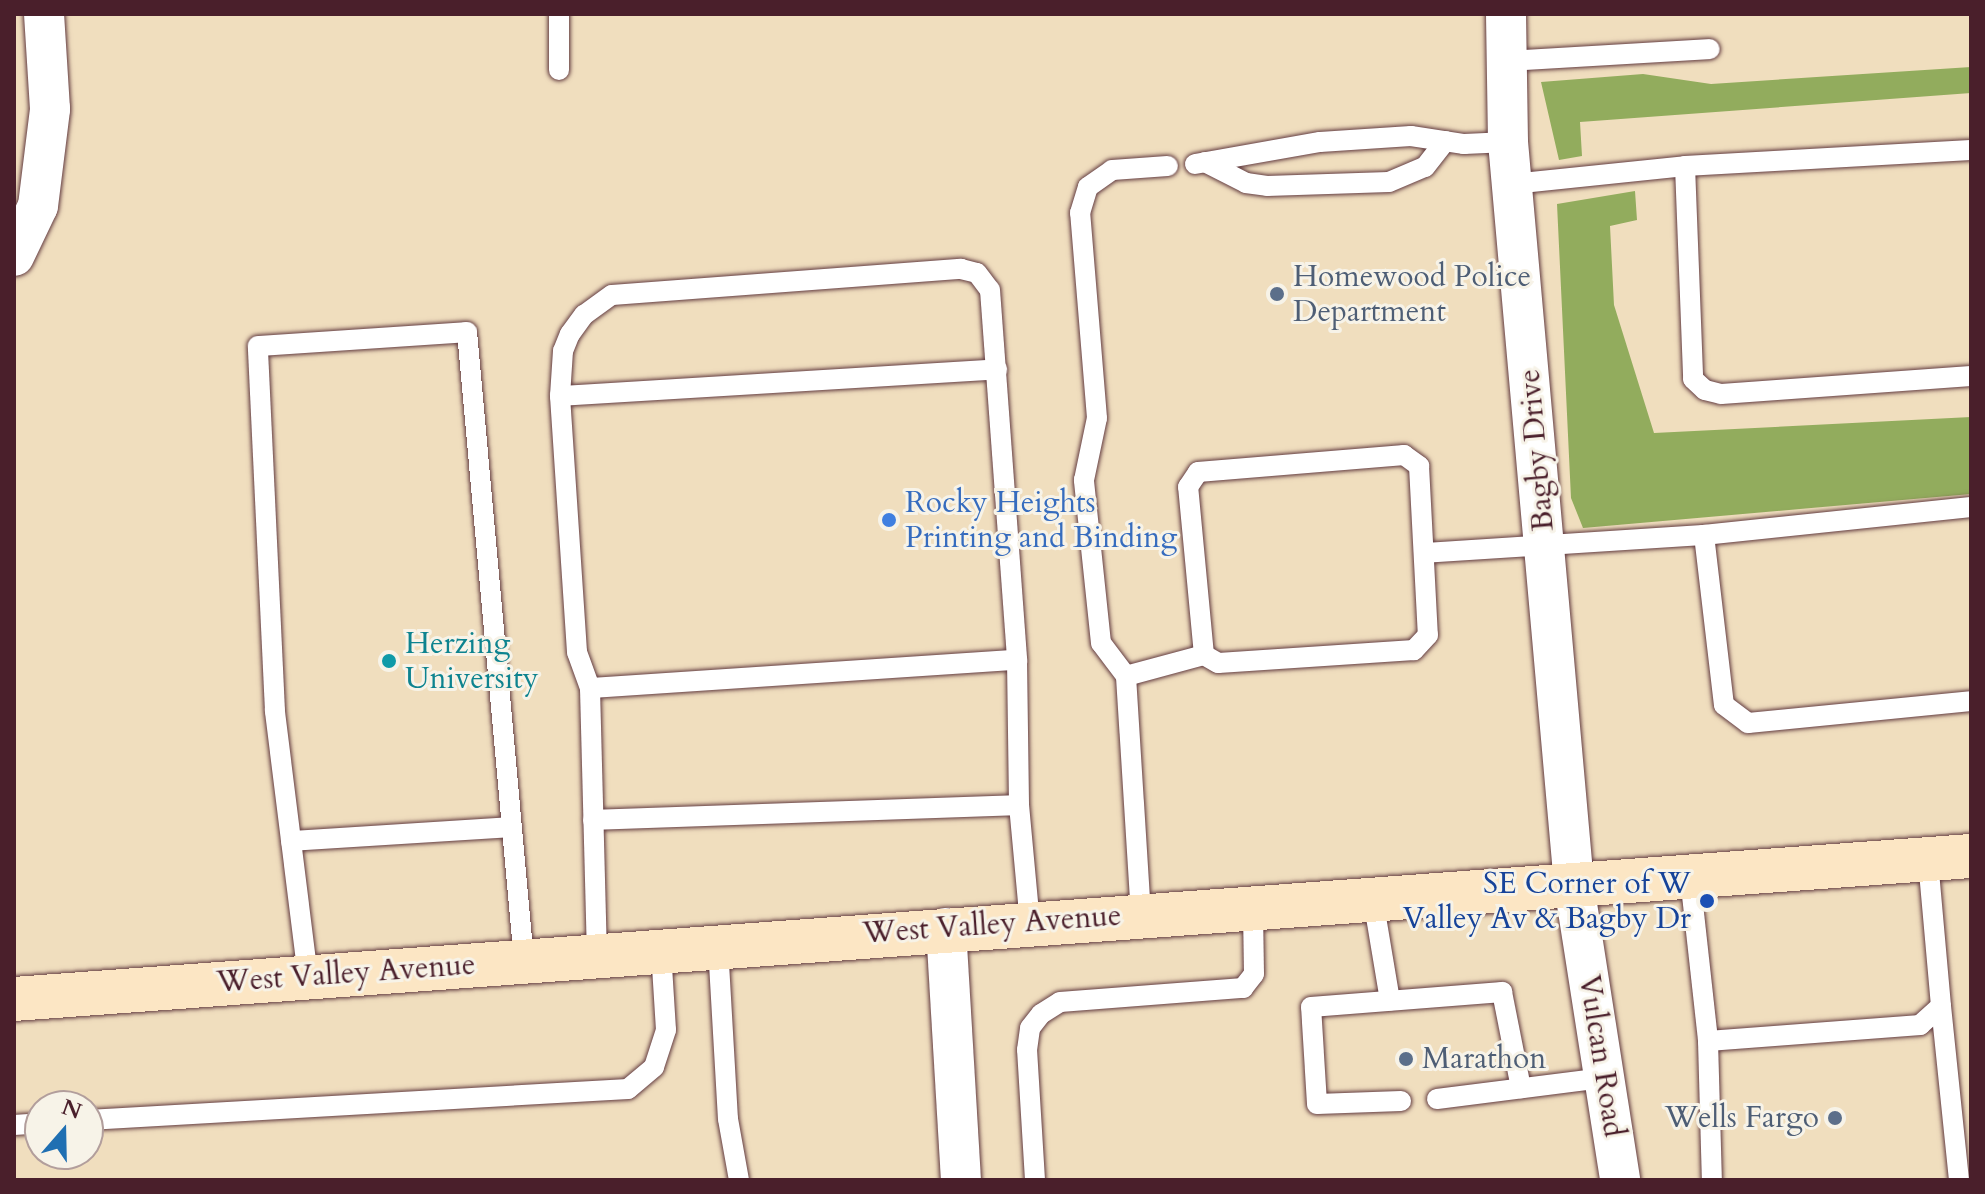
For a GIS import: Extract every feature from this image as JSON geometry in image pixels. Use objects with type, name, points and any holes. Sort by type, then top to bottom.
[{"type":"street","points":[[14,256],[40,192],[50,109],[44,14]]},
{"type":"street","name":"Bagby Drive","points":[[1506,14],[1508,142],[1574,885]]},
{"type":"street","name":"West Valley Avenue","points":[[14,999],[946,928],[1971,856]]},
{"type":"street","name":"Vulcan Road","points":[[1574,885],[1620,1180]]},
{"type":"street","points":[[946,928],[961,1180]]},
{"type":"lane","points":[[559,14],[559,70]]},
{"type":"lane","points":[[1509,61],[1710,49]]},
{"type":"lane","points":[[1445,141],[1425,167],[1389,182],[1267,186],[1246,183],[1200,163],[1320,142],[1411,136],[1445,141],[1508,142]]},
{"type":"lane","points":[[1512,184],[1685,166],[1971,150]]},
{"type":"lane","points":[[1141,915],[1126,676],[1101,643],[1084,480],[1097,418],[1080,213],[1088,187],[1112,170],[1168,166]]},
{"type":"lane","points":[[1685,166],[1693,379],[1705,390],[1721,394],[1971,376]]},
{"type":"lane","points":[[597,956],[590,688],[577,652],[560,396],[563,351],[570,334],[584,315],[612,295],[961,269],[977,273],[990,290],[1017,660],[1019,805],[1030,923]]},
{"type":"lane","points":[[308,977],[275,711],[258,346],[467,332],[524,961]]},
{"type":"lane","points":[[560,396],[997,369]]},
{"type":"lane","points":[[1126,676],[1204,655],[1218,663],[1414,650],[1428,635],[1419,466],[1404,455],[1198,472],[1188,487],[1204,655]]},
{"type":"lane","points":[[1424,553],[1704,535],[1971,507]]},
{"type":"lane","points":[[1704,535],[1724,705],[1748,723],[1971,701]]},
{"type":"lane","points":[[590,688],[1017,660]]},
{"type":"lane","points":[[593,820],[1019,805]]},
{"type":"lane","points":[[291,841],[511,827]]},
{"type":"lane","points":[[1928,859],[1959,1180]]},
{"type":"lane","points":[[1690,877],[1708,1041],[1712,1180]]},
{"type":"lane","points":[[1373,899],[1390,1001]]},
{"type":"lane","points":[[1035,1180],[1027,1050],[1030,1028],[1041,1014],[1060,1002],[1243,988],[1254,974],[1253,907]]},
{"type":"lane","points":[[718,946],[728,1119],[739,1180]]},
{"type":"lane","points":[[104,1119],[628,1089],[654,1067],[666,1030],[661,951]]},
{"type":"lane","points":[[1401,1101],[1317,1104],[1311,1007],[1502,992],[1521,1088]]},
{"type":"lane","points":[[1708,1041],[1920,1025],[1941,1006]]},
{"type":"lane","points":[[1437,1099],[1604,1078]]},
{"type":"green space","points":[[1971,67],[1971,93],[1580,122],[1582,156],[1559,160],[1541,82],[1643,74],[1711,84]]},
{"type":"green space","points":[[1635,191],[1637,220],[1610,226],[1614,305],[1654,433],[1971,417],[1971,494],[1583,528],[1571,498],[1557,204]]},
{"type":"place","name":"Homewood Police Department","points":[[1277,294]]},
{"type":"place","name":"Rocky Heights Printing and Binding","points":[[889,520]]},
{"type":"place","name":"Herzing University","points":[[389,661]]},
{"type":"place","name":"SE Corner of W Valley Av & Bagby Dr","points":[[1707,901]]},
{"type":"place","name":"Marathon","points":[[1406,1059]]},
{"type":"place","name":"Wells Fargo","points":[[1835,1118]]}]
